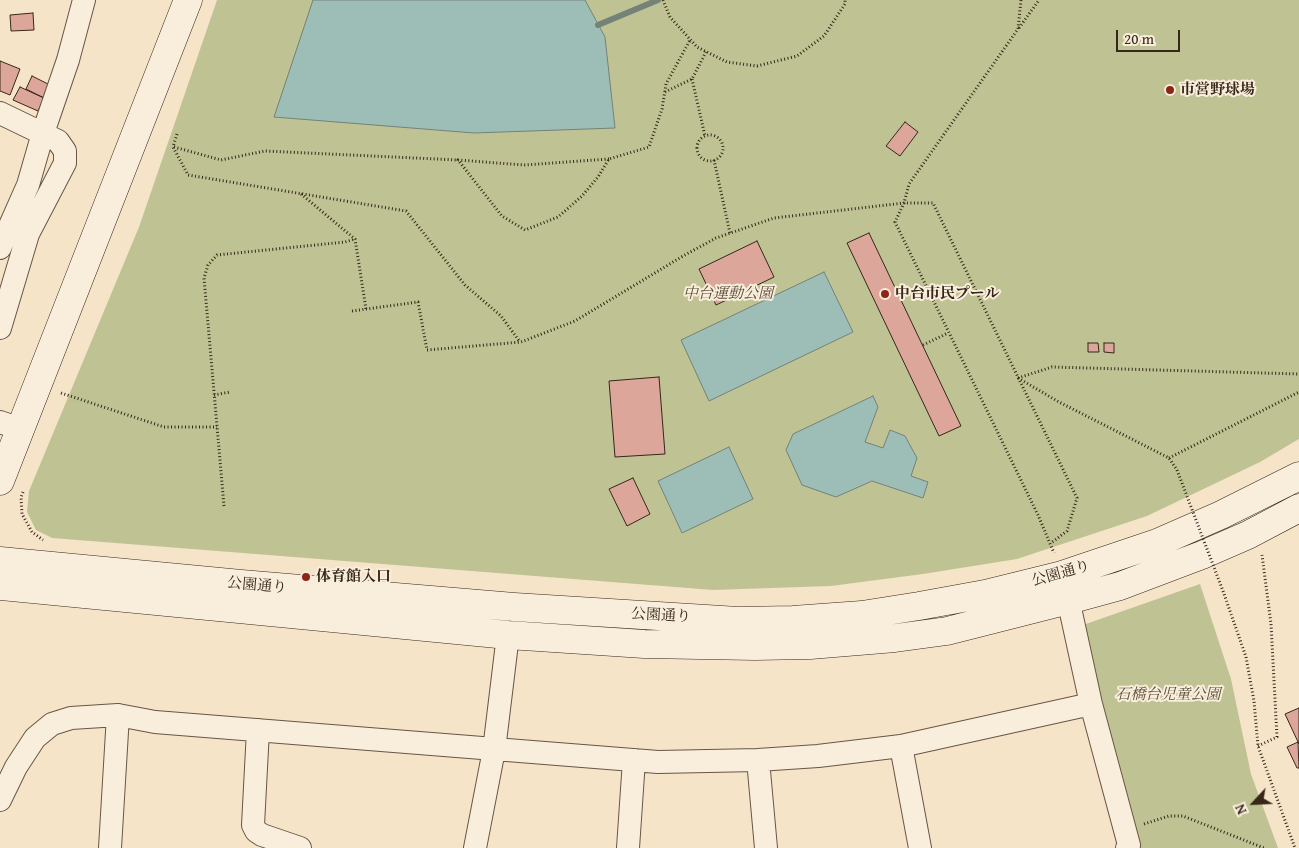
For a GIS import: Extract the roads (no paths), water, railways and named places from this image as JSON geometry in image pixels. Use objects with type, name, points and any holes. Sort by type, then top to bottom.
[{"type":"street","points":[[0,248],[28,185],[43,133],[68,60],[84,0]]},
{"type":"street","points":[[12,485],[10,426],[140,126],[188,0]]},
{"type":"street","points":[[0,113],[58,141],[65,151],[65,163],[28,234],[0,328]]},
{"type":"street","name":"公園通り","points":[[0,561],[251,585],[514,607],[738,621],[793,620],[862,615],[985,594],[1055,563],[1157,543],[1221,515],[1299,476]]},
{"type":"street","name":"公園通り","points":[[0,586],[508,635],[644,644],[810,645],[895,638],[947,631],[1120,586],[1202,555],[1248,535],[1299,508]]},
{"type":"street","points":[[1055,563],[1069,600],[1091,704],[1129,845],[1127,848]]},
{"type":"street","points":[[475,848],[494,750],[508,635]]},
{"type":"street","points":[[0,800],[16,767],[35,738],[52,724],[71,718],[118,715],[155,722],[658,762],[758,760],[818,756],[901,746],[1091,704]]},
{"type":"street","points":[[110,848],[118,715]]},
{"type":"street","points":[[258,730],[253,825],[256,831],[262,835],[300,848]]},
{"type":"street","points":[[901,746],[920,848]]},
{"type":"street","points":[[628,848],[634,760]]},
{"type":"street","points":[[758,760],[766,848]]},
{"type":"water","points":[[313,0],[585,0],[605,37],[615,128],[474,133],[274,117]]},
{"type":"water","points":[[824,272],[853,332],[709,401],[681,340]]},
{"type":"water","points":[[873,396],[878,407],[865,442],[883,448],[890,430],[905,436],[917,458],[911,476],[928,482],[923,498],[872,481],[836,497],[802,485],[786,450],[793,434]]},
{"type":"water","points":[[729,447],[753,499],[682,533],[658,481]]},
{"type":"waterway","points":[[598,25],[658,0]]},
{"type":"place","name":"市営野球場","points":[[1170,90]]},
{"type":"place","name":"中台市民プール","points":[[885,294]]},
{"type":"place","name":"体育館入口","points":[[306,577]]},
{"type":"park label","name":"中台運動公園","points":[[728,294]]},
{"type":"park label","name":"石橋台児童公園","points":[[1168,695]]}]
